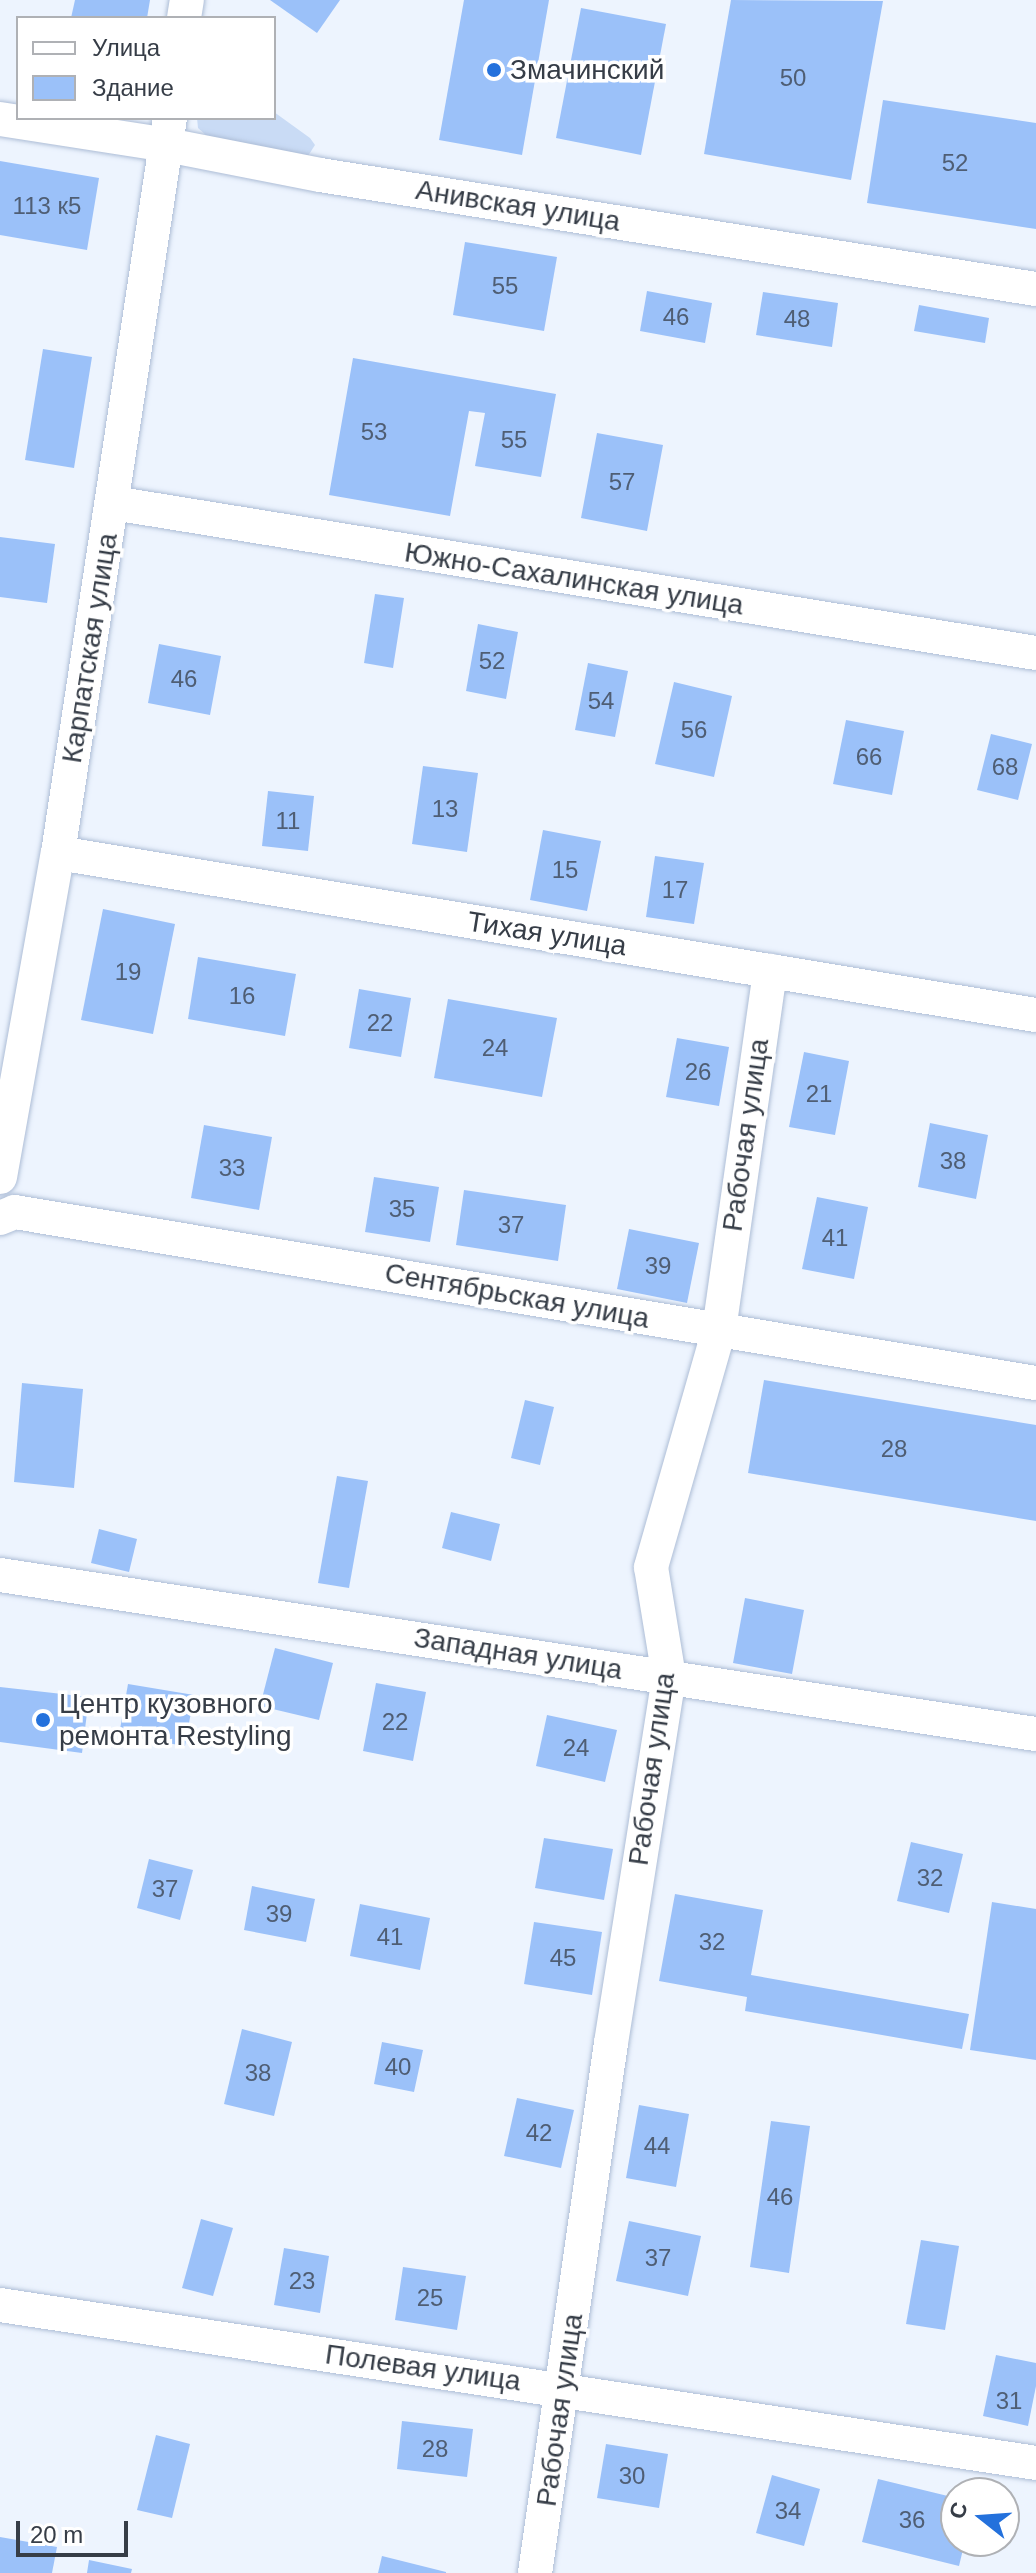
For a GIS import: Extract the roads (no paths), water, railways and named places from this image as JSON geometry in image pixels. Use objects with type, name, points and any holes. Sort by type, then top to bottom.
[{"type":"street","name":"Анивская улица","points":[[0,119],[169,131],[320,175],[1036,289]]},
{"type":"street","name":"Карпатская улица","points":[[0,1177],[58,853],[169,131]]},
{"type":"street","name":"Южно-Сахалинская улица","points":[[113,503],[1036,653]]},
{"type":"street","name":"Тихая улица","points":[[58,853],[1036,1015]]},
{"type":"street","name":"Рабочая улица","points":[[535,2573],[564,2389],[611,2043],[669,1677],[651,1567],[719,1330],[770,971]]},
{"type":"street","name":"Сентябрьская улица","points":[[0,1218],[15,1212],[1036,1383]]},
{"type":"street","name":"Западная улица","points":[[0,1575],[1036,1734]]},
{"type":"street","name":"Полевая улица","points":[[0,2305],[1036,2463]]},
{"type":"place","name":"Змачинский","points":[[494,70]]},
{"type":"place","name":"Центр кузовного ремонта Restyling","points":[[43,1720]]}]
